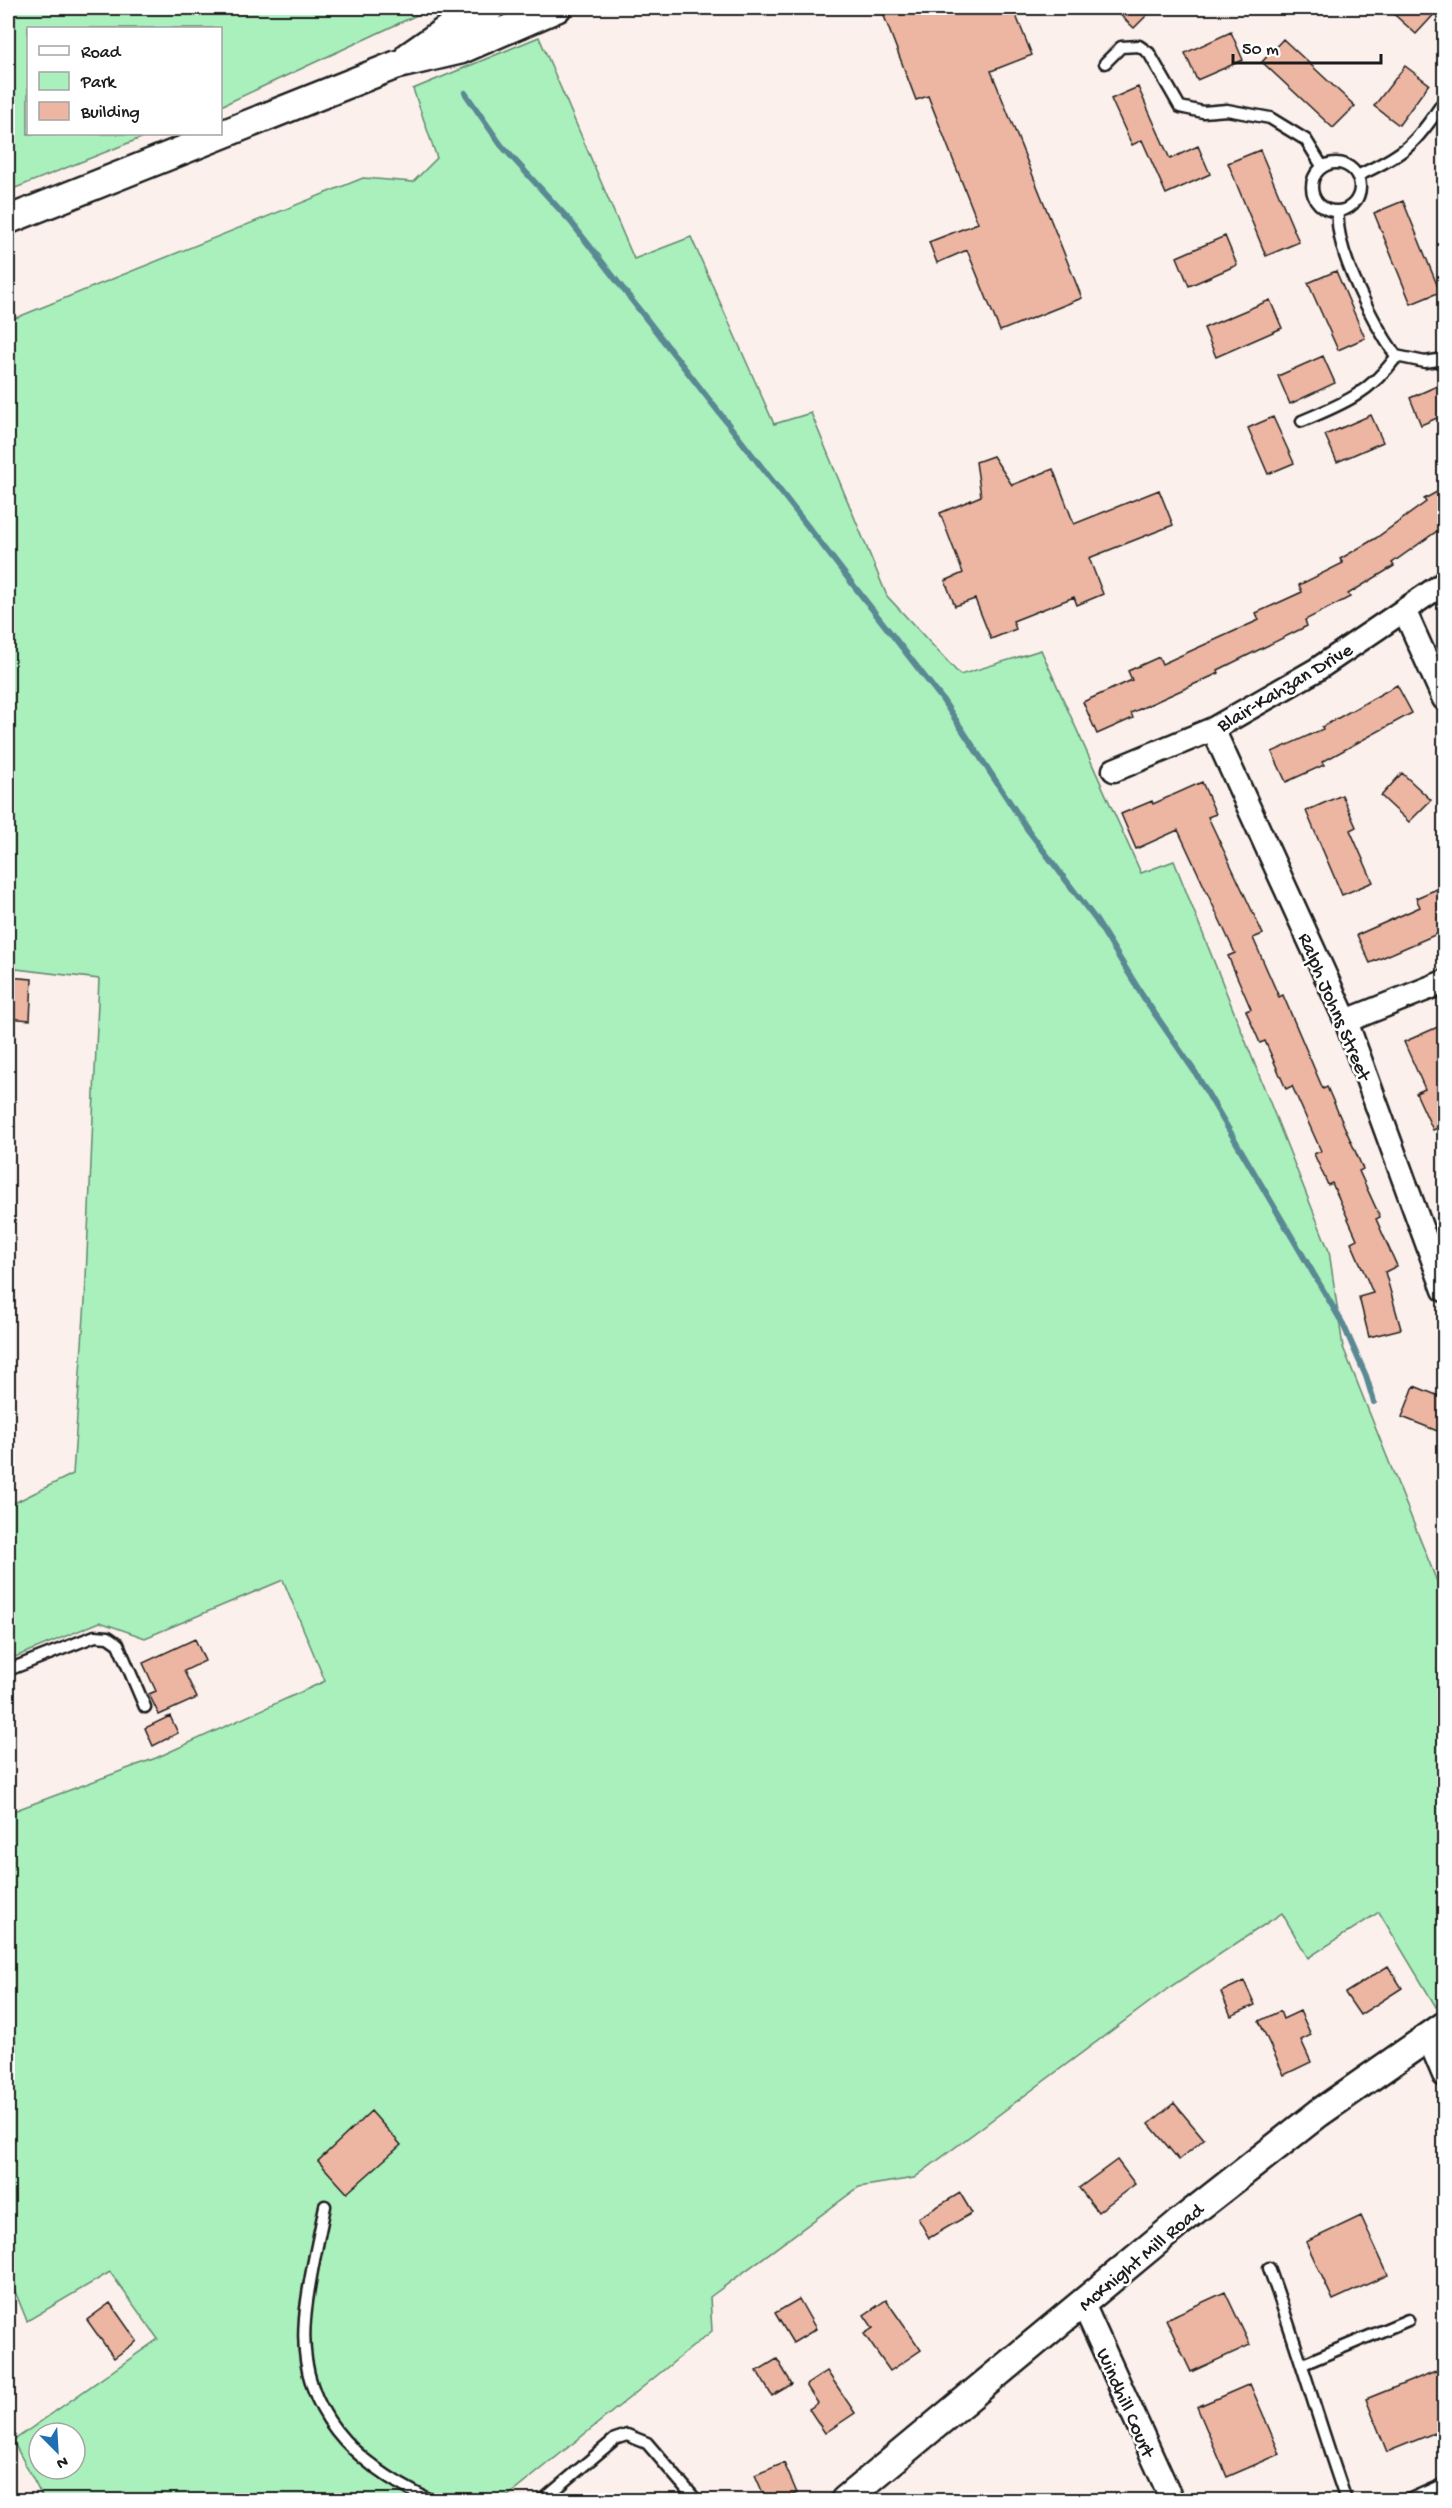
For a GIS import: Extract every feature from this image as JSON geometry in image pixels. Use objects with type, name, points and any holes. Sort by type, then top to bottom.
[{"type":"street","points":[[396,65],[449,28],[490,8]]},
{"type":"street","points":[[222,135],[396,65],[460,50],[557,8]]},
{"type":"street","points":[[8,220],[221,135]]},
{"type":"street","name":"Blair-Kahzan Drive","points":[[1114,770],[1213,729],[1316,670],[1405,612],[1444,583]]},
{"type":"street","points":[[1405,612],[1444,699]]},
{"type":"street","name":"Ralph Johns Street","points":[[1213,729],[1346,1021],[1444,1290]]},
{"type":"street","points":[[1346,1021],[1444,982]]},
{"type":"street","points":[[1436,2032],[1444,2075]]},
{"type":"street","name":"McKnight Mill Road","points":[[845,2500],[1180,2222],[1319,2113],[1436,2032]]},
{"type":"street","name":"Windhill Court","points":[[1083,2304],[1172,2500]]},
{"type":"lane","points":[[1105,63],[1121,47],[1139,46],[1149,53],[1180,107],[1203,112],[1227,110],[1270,118],[1306,140],[1322,166]]},
{"type":"lane","points":[[1357,176],[1393,159],[1419,138],[1444,101]]},
{"type":"lane","points":[[1341,163],[1357,176],[1360,187],[1358,197],[1352,206],[1338,212],[1326,210],[1313,196],[1311,183],[1322,166],[1341,163]]},
{"type":"lane","points":[[1338,212],[1337,223],[1342,242],[1368,310],[1397,356],[1425,362],[1444,359]]},
{"type":"lane","points":[[1302,421],[1367,390],[1383,376],[1397,356]]},
{"type":"lane","points":[[8,1670],[95,1636],[108,1637],[118,1644],[145,1707]]},
{"type":"lane","points":[[325,2206],[305,2320],[305,2356],[317,2401],[335,2430],[361,2460],[394,2484],[430,2500]]},
{"type":"lane","points":[[1269,2268],[1303,2364],[1324,2438],[1346,2500]]},
{"type":"lane","points":[[1303,2364],[1408,2320]]},
{"type":"lane","points":[[543,2500],[615,2439],[627,2435],[647,2443],[696,2500]]},
{"type":"lane","points":[[1408,2500],[1444,2484]]},
{"type":"green space","points":[[8,8],[432,8],[222,106],[222,27],[27,27],[27,135],[148,135],[8,191]]},
{"type":"green space","points":[[539,37],[634,259],[691,237],[774,424],[811,413],[887,596],[960,675],[1041,650],[1141,873],[1174,861],[1329,1251],[1343,1347],[1444,1599],[1444,2001],[1436,2007],[1379,1912],[1308,1958],[1282,1913],[1170,1987],[914,2178],[859,2187],[710,2297],[712,2331],[503,2500],[44,2500],[34,2481],[87,2481],[87,2421],[41,2421],[158,2339],[110,2272],[27,2321],[8,2274],[8,2076],[17,2073],[15,2038],[8,2033],[8,1813],[156,1758],[325,1681],[283,1580],[145,1638],[100,1622],[8,1660],[8,1506],[73,1474],[85,1301],[99,979],[8,968],[8,321],[363,178],[413,182],[437,158],[413,89]]},
{"type":"green space","points":[[27,2431],[27,2468],[13,2441]]},
{"type":"building","points":[[881,8],[1013,8],[1032,55],[991,71],[1082,298],[1000,331],[967,250],[937,263],[929,242],[978,223],[928,96],[916,100]]},
{"type":"building","points":[[1113,8],[1154,8],[1134,28]]},
{"type":"building","points":[[1387,8],[1440,8],[1416,34]]},
{"type":"building","points":[[1231,32],[1243,60],[1197,80],[1185,53]]},
{"type":"building","points":[[1283,39],[1355,106],[1333,128],[1262,62]]},
{"type":"building","points":[[1405,66],[1429,84],[1399,125],[1374,106]]},
{"type":"building","points":[[1138,87],[1170,159],[1198,146],[1210,174],[1166,194],[1142,140],[1132,145],[1111,99]]},
{"type":"building","points":[[1260,150],[1299,242],[1266,256],[1228,163]]},
{"type":"building","points":[[1403,201],[1440,292],[1411,304],[1374,213]]},
{"type":"building","points":[[1225,236],[1237,265],[1189,286],[1177,257]]},
{"type":"building","points":[[1336,271],[1365,338],[1338,350],[1308,283]]},
{"type":"building","points":[[1270,300],[1282,328],[1216,357],[1204,328]]},
{"type":"building","points":[[1323,356],[1335,383],[1290,404],[1278,376]]},
{"type":"building","points":[[1444,383],[1444,415],[1421,425],[1410,398]]},
{"type":"building","points":[[1371,415],[1383,442],[1337,462],[1325,435]]},
{"type":"building","points":[[1273,417],[1294,463],[1268,474],[1248,428]]},
{"type":"building","points":[[993,456],[1012,485],[1053,469],[1074,524],[1159,490],[1173,525],[1089,558],[1103,594],[1077,605],[1074,597],[1013,621],[1016,629],[991,639],[975,599],[955,606],[945,581],[963,573],[940,513],[981,496],[976,462]]},
{"type":"building","points":[[1444,488],[1444,526],[1392,563],[1394,566],[1348,594],[1350,597],[1305,620],[1307,626],[1218,670],[1219,673],[1131,713],[1133,718],[1097,734],[1083,702],[1132,680],[1128,671],[1159,657],[1162,664],[1259,620],[1256,613],[1302,592],[1299,585],[1343,563],[1340,559],[1376,538],[1426,502],[1424,499]]},
{"type":"building","points":[[1397,685],[1412,713],[1322,762],[1324,765],[1286,782],[1272,752],[1323,729],[1322,727]]},
{"type":"building","points":[[1402,773],[1431,800],[1409,822],[1381,796]]},
{"type":"building","points":[[1202,782],[1216,814],[1208,817],[1263,934],[1253,938],[1279,997],[1283,995],[1323,1089],[1327,1087],[1363,1169],[1359,1171],[1380,1217],[1376,1219],[1397,1266],[1385,1272],[1401,1329],[1369,1337],[1359,1297],[1373,1293],[1351,1242],[1357,1239],[1332,1183],[1328,1185],[1314,1154],[1321,1151],[1292,1086],[1286,1089],[1265,1041],[1260,1043],[1246,1011],[1251,1009],[1228,956],[1235,953],[1178,830],[1136,849],[1121,814],[1152,801],[1153,804]]},
{"type":"building","points":[[1342,795],[1356,827],[1350,830],[1373,882],[1342,895],[1306,811]]},
{"type":"building","points":[[1444,886],[1444,931],[1370,963],[1357,935],[1420,907],[1416,898]]},
{"type":"building","points":[[8,977],[32,979],[30,1020],[8,1018]]},
{"type":"building","points":[[1440,1026],[1444,1035],[1444,1125],[1433,1130],[1416,1093],[1425,1089],[1404,1042]]},
{"type":"building","points":[[1414,1386],[1444,1398],[1444,1420],[1440,1432],[1402,1417]]},
{"type":"building","points":[[195,1639],[205,1661],[184,1671],[197,1698],[159,1715],[149,1694],[156,1691],[143,1663]]},
{"type":"building","points":[[170,1716],[178,1733],[153,1746],[145,1728]]},
{"type":"building","points":[[1388,1966],[1402,1988],[1360,2015],[1345,1993]]},
{"type":"building","points":[[1244,1981],[1255,2005],[1231,2016],[1221,1992]]},
{"type":"building","points":[[1280,2011],[1283,2019],[1300,2011],[1311,2035],[1301,2040],[1311,2062],[1284,2075],[1259,2021]]},
{"type":"building","points":[[1174,2103],[1204,2139],[1179,2160],[1149,2124]]},
{"type":"building","points":[[371,2111],[401,2145],[347,2193],[318,2161]]},
{"type":"building","points":[[1117,2160],[1135,2184],[1098,2212],[1079,2188]]},
{"type":"building","points":[[960,2193],[972,2213],[929,2238],[918,2218]]},
{"type":"building","points":[[1361,2216],[1388,2275],[1333,2300],[1306,2242]]},
{"type":"building","points":[[1225,2292],[1250,2345],[1191,2372],[1166,2319]]},
{"type":"building","points":[[799,2299],[816,2329],[793,2343],[775,2313]]},
{"type":"building","points":[[886,2300],[921,2350],[890,2371],[864,2334],[873,2328],[864,2315]]},
{"type":"building","points":[[110,2303],[137,2341],[114,2358],[87,2320]]},
{"type":"building","points":[[777,2359],[792,2384],[772,2396],[757,2371]]},
{"type":"building","points":[[1438,2370],[1444,2387],[1444,2429],[1387,2452],[1366,2399]]},
{"type":"building","points":[[827,2371],[855,2413],[825,2433],[809,2409],[818,2403],[806,2385]]},
{"type":"building","points":[[1250,2384],[1280,2454],[1227,2477],[1197,2407]]},
{"type":"building","points":[[784,2463],[797,2493],[780,2500],[766,2500],[755,2475]]},
{"type":"waterway","points":[[465,93],[501,145],[571,222],[942,699],[1028,830],[1096,920],[1144,998],[1195,1072],[1343,1324],[1366,1376],[1374,1402]]}]
